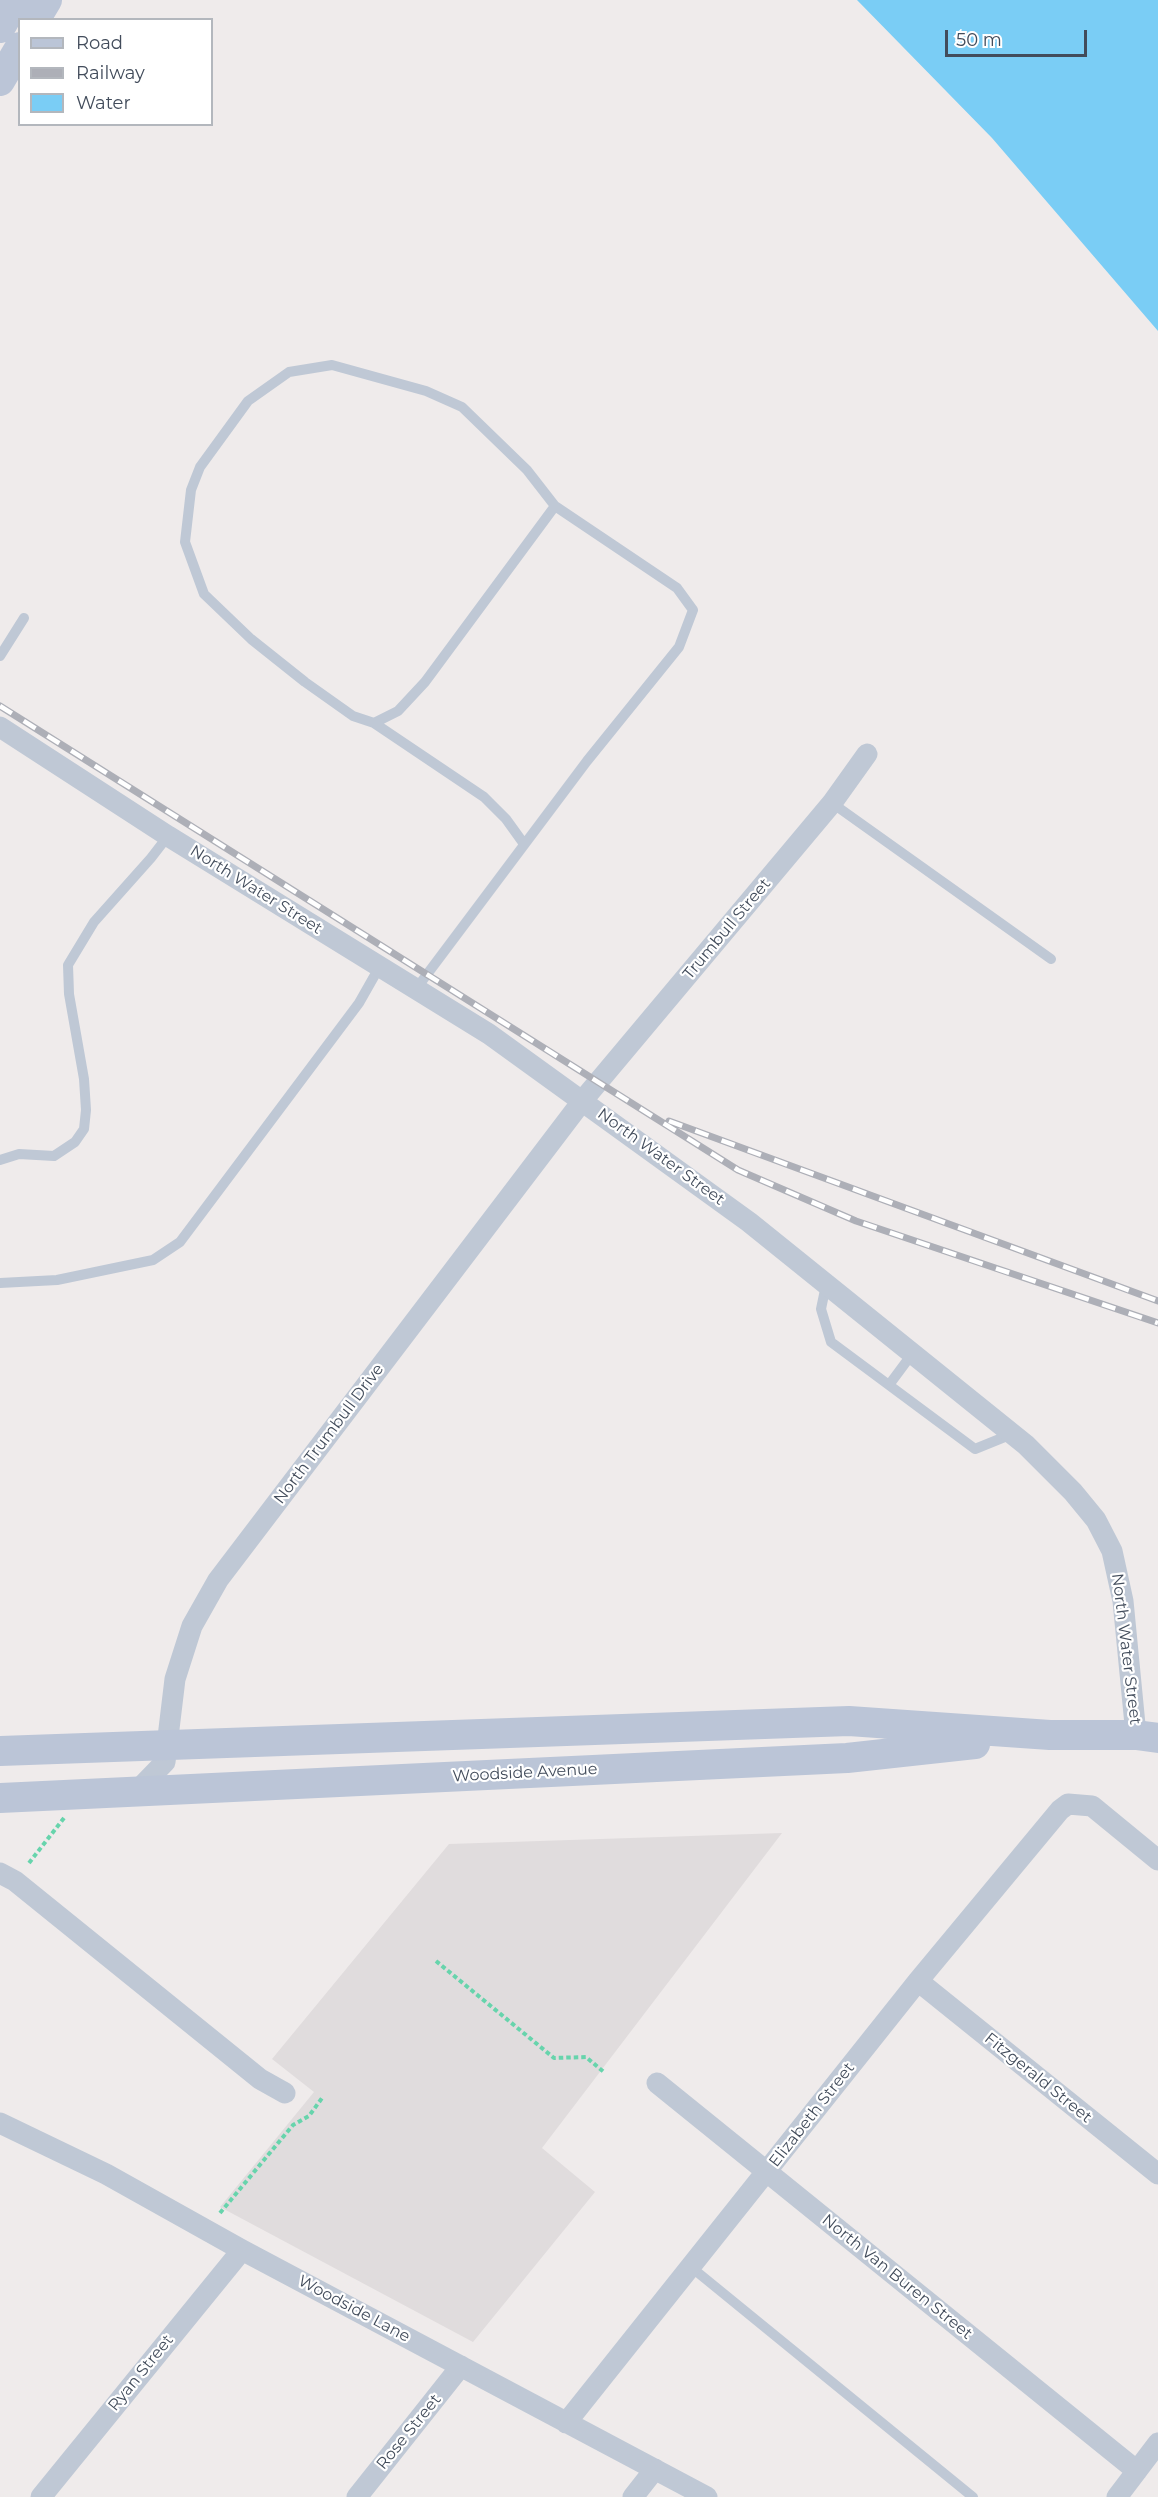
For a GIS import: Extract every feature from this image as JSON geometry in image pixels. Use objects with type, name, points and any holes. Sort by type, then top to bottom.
[{"type":"street","points":[[0,28],[16,0]]},
{"type":"street","points":[[36,18],[47,0]]},
{"type":"street","points":[[0,81],[18,50]]},
{"type":"street","name":"North Water Street","points":[[0,727],[168,836],[489,1034],[749,1222],[1012,1434],[1073,1492],[1096,1520],[1112,1551],[1147,1737]]},
{"type":"street","name":"Trumbull Street","points":[[583,1100],[832,803],[867,754]]},
{"type":"street","name":"North Trumbull Drive","points":[[135,1793],[165,1762],[169,1713],[179,1668],[192,1626],[218,1580],[583,1100]]},
{"type":"street","name":"Woodside Avenue","points":[[0,1751],[849,1721],[1050,1735],[1147,1737]]},
{"type":"street","name":"Woodside Avenue","points":[[0,1798],[847,1758],[1050,1735]]},
{"type":"street","name":"Elizabeth Street","points":[[566,2423],[918,1981],[1060,1810],[1068,1804],[1092,1806],[1158,1860]]},
{"type":"street","points":[[0,1873],[15,1881],[260,2079],[285,2093]]},
{"type":"street","name":"Fitzgerald Street","points":[[918,1981],[1158,2174]]},
{"type":"street","name":"North Van Buren Street","points":[[657,2083],[1137,2471]]},
{"type":"street","name":"Woodside Lane","points":[[0,2123],[106,2174],[242,2250],[707,2497]]},
{"type":"street","name":"Ryan Street","points":[[41,2497],[242,2250]]},
{"type":"street","name":"Rose Street","points":[[357,2497],[461,2366]]},
{"type":"street","points":[[1117,2497],[1156,2448]]},
{"type":"street","points":[[633,2497],[655,2469]]},
{"type":"lane","points":[[416,989],[524,844],[679,647],[693,610],[676,588],[555,506],[527,471],[462,407],[426,391],[332,365],[289,372],[248,401],[200,467],[191,489],[185,542],[204,594],[251,639],[305,682],[353,716],[374,723],[484,796],[506,819],[524,844]]},
{"type":"lane","points":[[374,723],[398,711],[424,682],[555,506]]},
{"type":"lane","points":[[0,656],[24,618]]},
{"type":"lane","points":[[832,803],[1051,959]]},
{"type":"lane","points":[[0,1160],[19,1154],[54,1156],[75,1143],[84,1129],[86,1110],[84,1079],[69,994],[68,965],[94,922],[152,858],[168,836]]},
{"type":"lane","points":[[0,1283],[57,1280],[153,1260],[180,1242],[359,1003],[380,966]]},
{"type":"lane","points":[[826,1285],[821,1309],[831,1341],[975,1449],[1012,1434]]},
{"type":"lane","points":[[889,1385],[912,1354]]},
{"type":"lane","points":[[691,2267],[973,2497]]},
{"type":"path","points":[[29,1863],[66,1815]]},
{"type":"path","points":[[436,1960],[554,2058],[586,2057],[606,2073]]},
{"type":"path","points":[[220,2213],[293,2125],[309,2116],[322,2098]]},
{"type":"shaded area","points":[[782,1833],[542,2148],[595,2192],[473,2342],[220,2207],[314,2092],[272,2059],[449,1844]]},
{"type":"water","points":[[857,0],[1158,0],[1158,331],[992,138]]},
{"type":"railway","points":[[0,706],[738,1170],[856,1221],[1158,1323]]},
{"type":"railway","points":[[669,1121],[1158,1301]]}]
